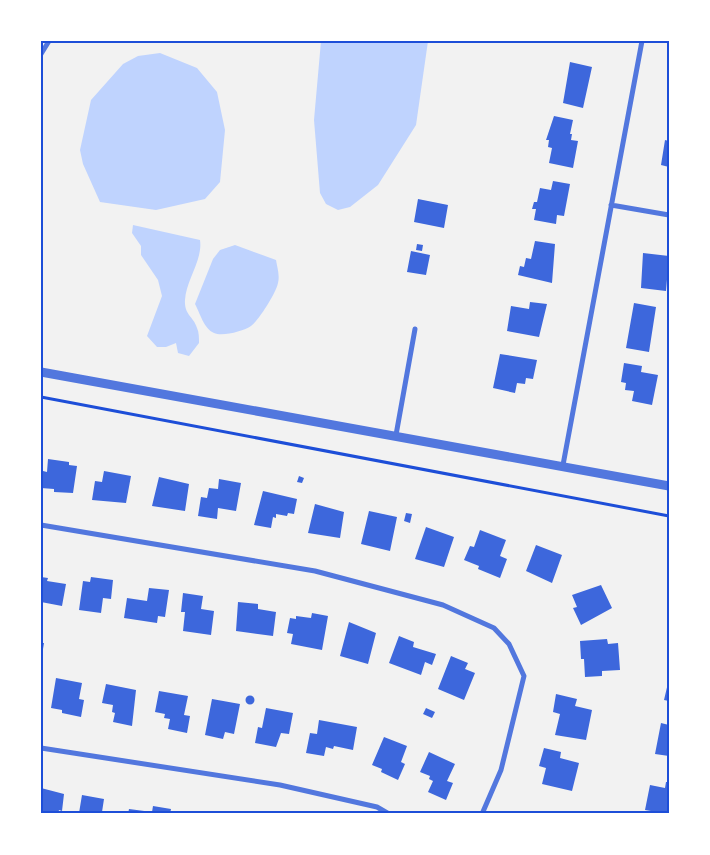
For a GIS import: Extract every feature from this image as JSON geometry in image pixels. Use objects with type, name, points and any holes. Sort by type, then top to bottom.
[{"type":"street","points":[[41,54],[49,41]]},
{"type":"street","points":[[563,465],[642,41]]},
{"type":"street","points":[[611,205],[669,214]]},
{"type":"street","points":[[396,435],[415,328]]},
{"type":"street","points":[[41,372],[563,465],[669,486]]},
{"type":"street","points":[[41,526],[315,571],[443,605],[494,628],[509,644],[524,676],[501,770],[482,814]]},
{"type":"street","points":[[41,748],[280,784],[377,807],[390,814]]},
{"type":"path","points":[[41,397],[669,516]]},
{"type":"water","points":[[321,41],[428,41],[416,125],[378,185],[350,207],[338,210],[326,204],[320,193],[314,120]]},
{"type":"water","points":[[160,53],[197,68],[217,92],[225,130],[220,182],[205,199],[156,210],[100,202],[83,164],[80,150],[91,100],[123,64],[138,56]]},
{"type":"water","points":[[133,225],[200,240],[199,255],[188,285],[185,300],[186,309],[196,324],[199,337],[199,343],[189,356],[178,353],[176,343],[166,347],[157,347],[147,336],[162,296],[158,280],[141,255],[141,246],[132,233]]},
{"type":"water","points":[[235,245],[276,260],[279,274],[278,283],[267,306],[251,326],[233,333],[218,334],[208,328],[195,304],[213,259],[220,250]]},
{"type":"building","points":[[570,62],[592,67],[583,108],[563,103]]},
{"type":"building","points":[[554,116],[573,120],[570,134],[572,134],[571,140],[578,141],[573,168],[549,163],[552,148],[548,147],[549,140],[546,140]]},
{"type":"building","points":[[665,140],[669,141],[669,167],[661,165]]},
{"type":"building","points":[[553,181],[570,184],[564,216],[557,215],[556,224],[534,220],[536,209],[532,209],[534,202],[537,202],[540,188],[551,190]]},
{"type":"building","points":[[418,199],[448,205],[444,228],[414,222]]},
{"type":"building","points":[[535,241],[555,244],[552,283],[518,275],[520,266],[524,267],[526,258],[531,259]]},
{"type":"building","points":[[417,244],[423,245],[422,251],[416,250]]},
{"type":"building","points":[[411,251],[430,255],[426,275],[407,272]]},
{"type":"building","points":[[643,253],[669,256],[666,291],[641,288]]},
{"type":"building","points":[[530,302],[547,304],[539,337],[507,331],[511,306],[529,309]]},
{"type":"building","points":[[634,303],[656,307],[649,352],[626,348]]},
{"type":"building","points":[[500,354],[537,360],[533,379],[526,378],[525,384],[517,383],[515,393],[493,388]]},
{"type":"building","points":[[624,363],[642,366],[641,372],[658,375],[652,405],[632,401],[634,391],[625,390],[626,383],[621,382]]},
{"type":"building","points":[[48,459],[69,462],[69,465],[77,466],[73,493],[54,492],[54,489],[41,488],[43,471],[47,472]]},
{"type":"building","points":[[104,471],[131,476],[126,503],[92,500],[95,481],[102,482]]},
{"type":"building","points":[[299,476],[304,478],[302,483],[297,482]]},
{"type":"building","points":[[159,477],[189,484],[185,511],[152,506]]},
{"type":"building","points":[[219,479],[241,483],[236,511],[218,508],[217,519],[198,516],[201,497],[207,498],[209,488],[218,489]]},
{"type":"building","points":[[263,491],[297,499],[294,514],[288,513],[287,516],[276,514],[276,518],[273,517],[271,528],[254,525]]},
{"type":"building","points":[[315,504],[344,512],[340,538],[308,533]]},
{"type":"building","points":[[369,511],[397,517],[390,551],[361,544]]},
{"type":"building","points":[[406,513],[412,514],[410,523],[404,521]]},
{"type":"building","points":[[426,527],[454,537],[444,567],[415,559]]},
{"type":"building","points":[[480,530],[506,540],[500,556],[507,559],[500,578],[478,569],[479,566],[464,560],[470,546],[474,547]]},
{"type":"building","points":[[536,545],[562,555],[552,583],[526,571]]},
{"type":"building","points":[[41,577],[48,578],[47,581],[66,584],[62,606],[41,602]]},
{"type":"building","points":[[91,577],[113,580],[111,599],[103,598],[101,613],[79,610],[83,581],[90,582]]},
{"type":"building","points":[[601,585],[612,608],[581,625],[573,608],[577,607],[572,595]]},
{"type":"building","points":[[149,588],[169,590],[165,617],[158,616],[157,623],[124,618],[127,598],[147,601]]},
{"type":"building","points":[[183,593],[203,596],[201,609],[214,611],[211,635],[183,631],[185,612],[181,612]]},
{"type":"building","points":[[238,602],[258,604],[258,609],[276,612],[273,636],[236,631]]},
{"type":"building","points":[[312,613],[328,616],[322,650],[291,644],[293,634],[287,633],[290,618],[296,619],[296,616],[311,618]]},
{"type":"building","points":[[349,622],[376,633],[368,664],[340,656]]},
{"type":"building","points":[[399,636],[414,642],[413,647],[436,654],[432,665],[425,662],[421,675],[389,663]]},
{"type":"building","points":[[607,639],[608,644],[618,643],[620,670],[602,671],[602,676],[585,677],[580,641]]},
{"type":"building","points":[[41,643],[44,643],[42,655],[41,655]]},
{"type":"building","points":[[451,656],[468,663],[465,669],[475,673],[464,700],[438,689]]},
{"type":"building","points":[[56,678],[82,683],[79,699],[84,700],[81,717],[62,713],[62,710],[51,708]]},
{"type":"building","points":[[669,683],[669,701],[664,700]]},
{"type":"building","points":[[106,684],[136,690],[132,726],[113,722],[115,713],[112,712],[113,705],[102,703]]},
{"type":"building","points":[[159,691],[188,696],[184,715],[190,716],[187,733],[168,729],[170,719],[164,718],[165,714],[155,712]]},
{"type":"building","points":[[556,694],[577,699],[575,706],[592,710],[586,740],[555,735],[560,714],[553,712]]},
{"type":"building","points":[[250,696],[254,700],[250,704],[246,700]]},
{"type":"building","points":[[212,699],[240,704],[234,734],[225,732],[223,739],[205,735]]},
{"type":"building","points":[[266,708],[293,713],[289,734],[281,733],[276,747],[255,743],[258,727],[262,728]]},
{"type":"building","points":[[426,708],[435,712],[432,718],[423,714]]},
{"type":"building","points":[[319,720],[357,727],[353,750],[334,746],[333,749],[326,747],[324,756],[306,753],[310,733],[317,734]]},
{"type":"building","points":[[661,723],[669,725],[669,756],[655,754]]},
{"type":"building","points":[[384,737],[407,746],[401,762],[405,764],[398,780],[381,772],[382,769],[372,765]]},
{"type":"building","points":[[544,748],[561,752],[560,758],[579,763],[572,791],[542,784],[546,768],[539,766]]},
{"type":"building","points":[[429,752],[455,764],[447,781],[453,783],[446,800],[428,792],[433,781],[429,779],[430,776],[420,772]]},
{"type":"building","points":[[666,782],[669,782],[669,814],[645,810],[650,785],[665,788]]},
{"type":"building","points":[[41,788],[64,794],[62,811],[59,810],[58,814],[41,814]]},
{"type":"building","points":[[82,795],[104,799],[102,812],[107,814],[79,813]]},
{"type":"building","points":[[153,806],[171,809],[170,814],[128,814],[129,809],[152,812]]}]
